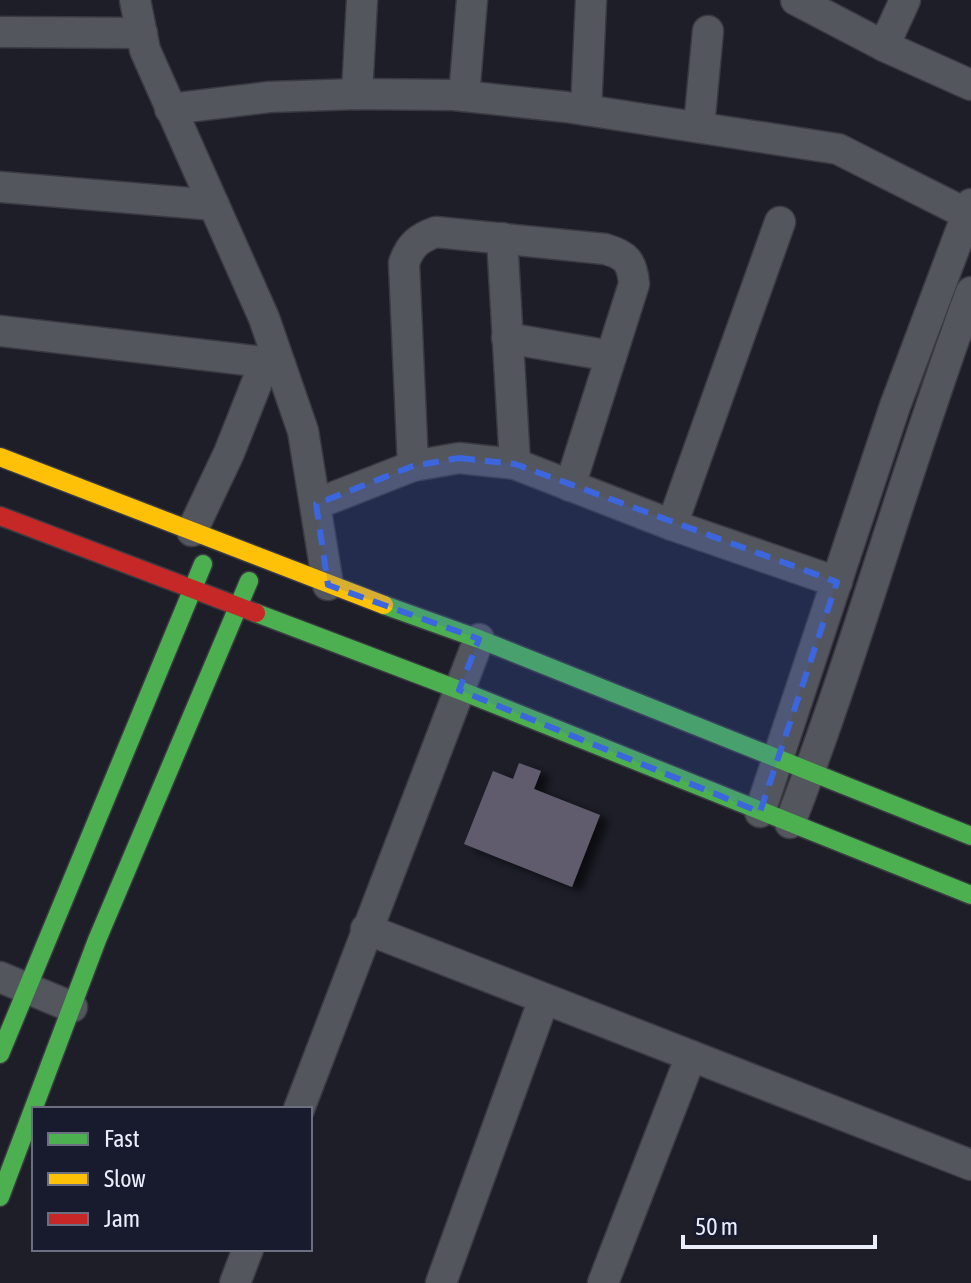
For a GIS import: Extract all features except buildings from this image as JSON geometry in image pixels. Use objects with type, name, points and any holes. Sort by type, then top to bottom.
[{"type":"main road","points":[[0,457],[328,585],[479,639],[809,774],[971,836]]},
{"type":"main road","points":[[0,516],[459,690],[971,895]]},
{"type":"main road","points":[[0,1054],[13,982],[192,589],[203,536]]},
{"type":"main road","points":[[34,1107],[72,1007],[258,558]]},
{"type":"main road","points":[[0,1197],[32,1113]]},
{"type":"street","points":[[135,0],[142,33],[170,109],[214,205],[272,363],[303,431],[328,585]]},
{"type":"street","points":[[357,94],[362,0]]},
{"type":"street","points":[[464,96],[472,0]]},
{"type":"street","points":[[586,110],[591,0]]},
{"type":"street","points":[[796,0],[884,46],[971,85]]},
{"type":"street","points":[[884,46],[905,0]]},
{"type":"street","points":[[699,126],[708,31]]},
{"type":"street","points":[[0,32],[142,33]]},
{"type":"street","points":[[170,109],[269,97],[357,94],[464,96],[586,110],[838,149],[969,211],[895,406],[760,812]]},
{"type":"street","points":[[0,187],[214,205]]},
{"type":"street","points":[[672,525],[780,222]]},
{"type":"street","points":[[413,466],[404,263],[409,249],[422,236],[436,232],[605,249],[623,254],[632,265],[634,284],[570,486]]},
{"type":"street","points":[[502,238],[515,464]]},
{"type":"street","points":[[790,823],[809,774],[925,416],[971,292]]},
{"type":"street","points":[[0,331],[272,363]]},
{"type":"street","points":[[507,338],[611,356]]},
{"type":"street","points":[[203,536],[229,453],[272,363]]},
{"type":"street","points":[[316,504],[413,466],[459,458],[515,464],[672,525],[837,582]]},
{"type":"street","points":[[300,1107],[479,639]]},
{"type":"street","points":[[366,929],[691,1056],[969,1157]]},
{"type":"street","points":[[13,982],[72,1007]]},
{"type":"street","points":[[441,1283],[544,999]]},
{"type":"street","points":[[603,1283],[691,1056]]},
{"type":"street","points":[[235,1283],[247,1251]]},
{"type":"highlighted area","points":[[459,458],[515,464],[837,582],[760,812],[459,690],[479,639],[328,585],[316,504],[413,466]]},
{"type":"traffic: fast","points":[[0,1054],[203,564]]},
{"type":"traffic: fast","points":[[34,1107],[97,940],[249,581]]},
{"type":"traffic: fast","points":[[384,605],[479,639],[971,836]]},
{"type":"traffic: fast","points":[[256,613],[459,690],[971,895]]},
{"type":"traffic: fast","points":[[0,1197],[32,1112]]},
{"type":"traffic: slow","points":[[0,457],[384,605]]},
{"type":"traffic: jam","points":[[0,516],[256,613]]}]
